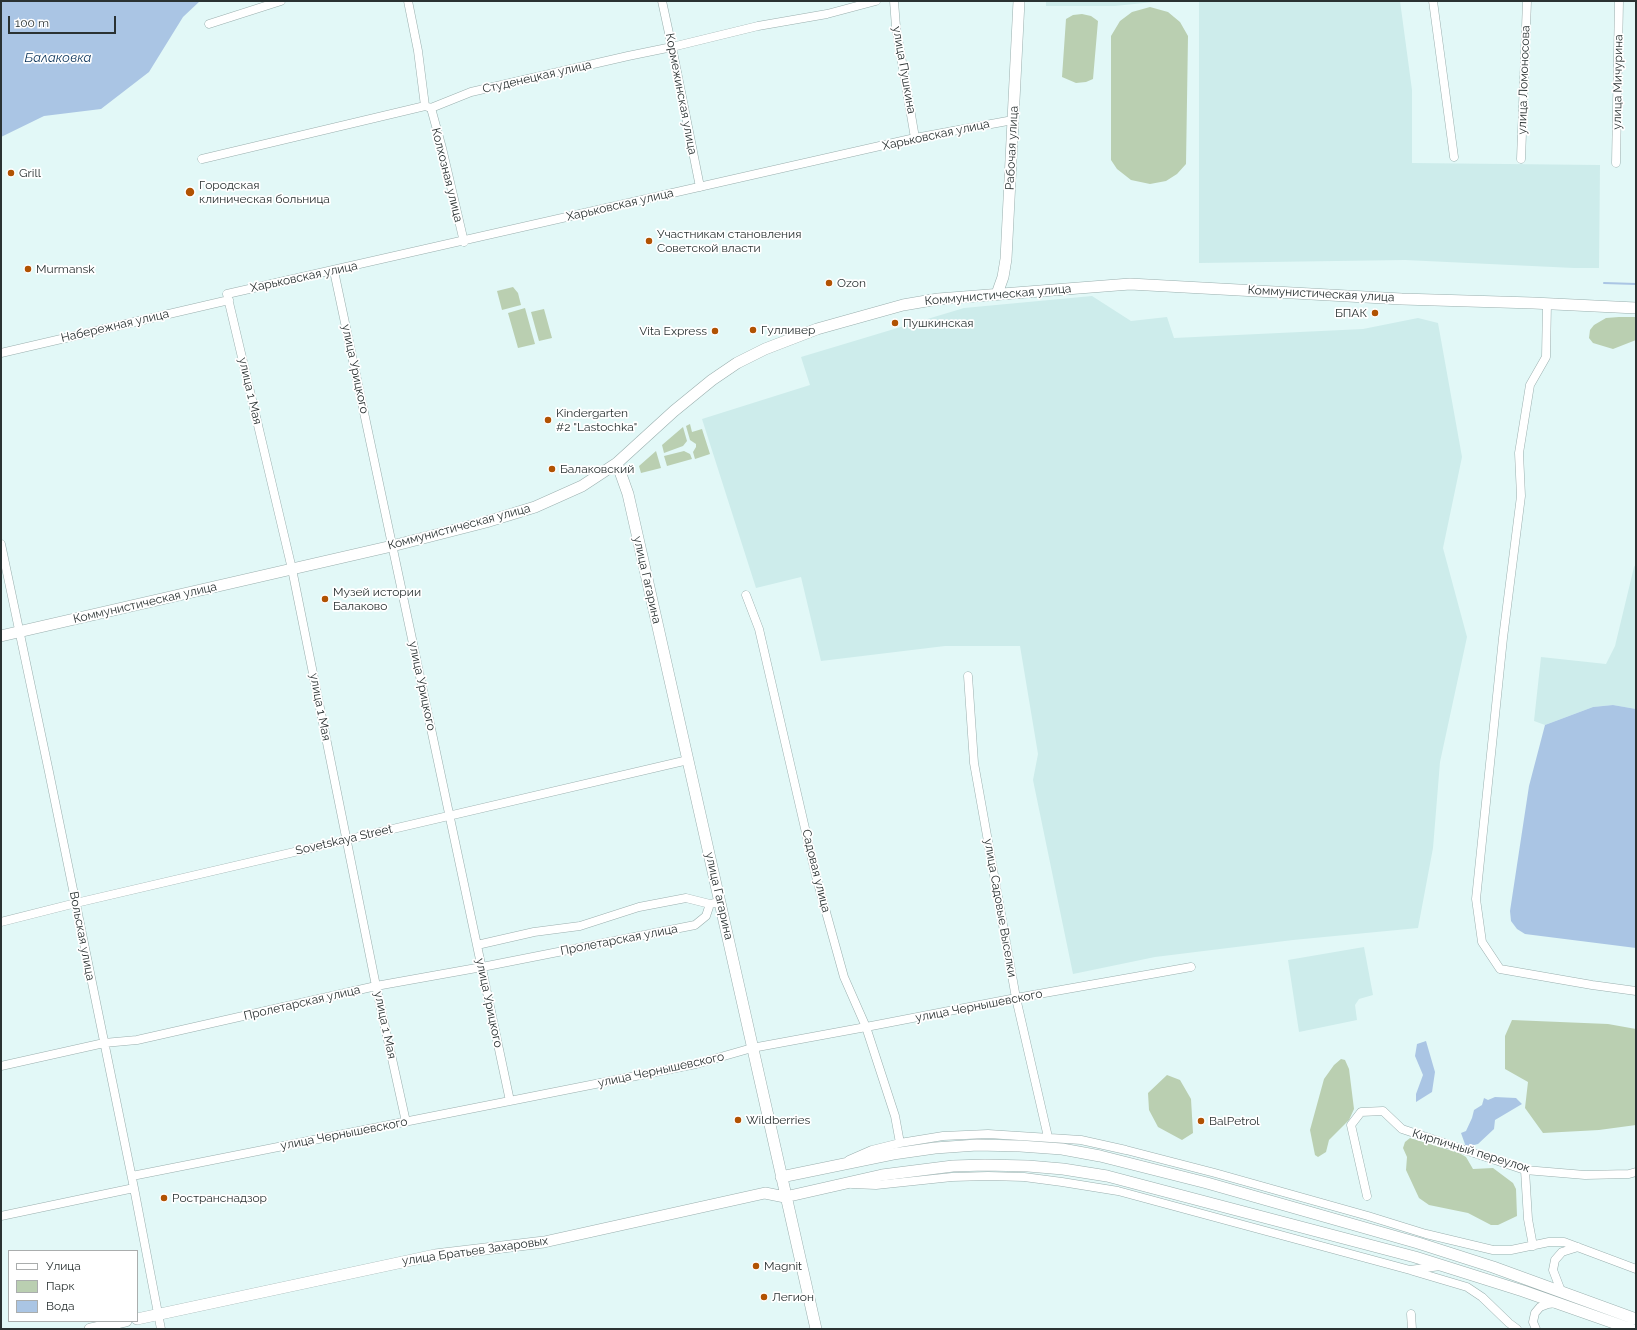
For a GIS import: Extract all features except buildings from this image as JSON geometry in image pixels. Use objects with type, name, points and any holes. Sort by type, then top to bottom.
[{"type":"main road","name":"Рабочая улица","points":[[997,294],[1003,277],[1006,259],[1019,1]]},
{"type":"main road","name":"Коммунистическая улица","points":[[1,636],[392,546],[486,522],[535,507],[582,486],[617,463],[674,411],[712,380],[737,363],[765,349],[817,328],[903,305],[938,299],[1130,284],[1441,300],[1547,303],[1636,308]]},
{"type":"main road","name":"улица Гагарина","points":[[617,463],[628,494],[688,760],[715,903],[752,1048],[816,1329]]},
{"type":"main road","points":[[765,1193],[781,1177],[893,1154],[977,1145],[1020,1146],[1062,1150],[1100,1156],[1207,1182],[1493,1267],[1561,1291],[1606,1314],[1631,1329]]},
{"type":"main road","points":[[785,1197],[844,1182],[882,1175],[952,1166],[1028,1166],[1063,1169],[1107,1176],[1407,1255],[1559,1303],[1606,1314],[1636,1319]]},
{"type":"main road","name":"улица Братьев Захаровых","points":[[138,1318],[435,1254],[544,1242],[765,1193],[785,1197]]},
{"type":"main road","points":[[90,1329],[122,1322]]},
{"type":"street","points":[[209,24],[281,1]]},
{"type":"street","name":"Колхозная улица","points":[[408,1],[428,107],[442,148],[464,242]]},
{"type":"street","name":"Кормежинская улица","points":[[662,1],[700,187]]},
{"type":"street","name":"Студенецкая улица","points":[[202,159],[428,107],[471,92],[758,26],[827,14],[876,1]]},
{"type":"street","name":"улица Пушкина","points":[[894,1],[896,27],[915,138]]},
{"type":"street","points":[[1433,1],[1454,157]]},
{"type":"street","name":"улица Ломоносова","points":[[1520,159],[1527,1]]},
{"type":"street","name":"улица Мичурина","points":[[1616,163],[1619,1]]},
{"type":"street","name":"Харьковская улица","points":[[228,297],[334,271],[915,138],[1013,120]]},
{"type":"street","name":"улица Урицкого","points":[[334,271],[510,1101]]},
{"type":"street","name":"Набережная улица","points":[[1,353],[228,297]]},
{"type":"street","name":"улица 1 Мая","points":[[228,297],[292,569],[376,986],[406,1122]]},
{"type":"street","points":[[1547,303],[1546,357],[1530,385],[1519,453],[1521,496],[1503,638],[1476,899],[1482,942],[1500,969],[1636,991]]},
{"type":"street","name":"Вольская улица","points":[[1,544],[132,1176],[161,1329]]},
{"type":"street","name":"Садовая улица","points":[[746,595],[759,629],[816,876],[844,977],[866,1027],[894,1116],[900,1143]]},
{"type":"street","name":"улица Садовые Выселки","points":[[968,676],[974,763],[1016,998],[1048,1137]]},
{"type":"street","name":"Sovetskaya Street","points":[[1,922],[347,839],[688,760]]},
{"type":"street","name":"Пролетарская улица","points":[[1,1066],[104,1043],[137,1040],[376,986],[482,967],[695,925],[706,916],[715,903],[686,898],[639,907],[580,926],[534,932],[477,944]]},
{"type":"street","name":"улица Чернышевского","points":[[132,1176],[696,1064],[752,1048],[1016,998],[1191,967]]},
{"type":"street","name":"Кирпичный переулок","points":[[1367,1196],[1351,1125],[1361,1112],[1383,1111],[1402,1129],[1525,1170],[1585,1174],[1629,1174],[1636,1172]]},
{"type":"street","points":[[840,1164],[853,1157],[872,1150],[900,1143],[943,1136],[988,1134],[1081,1140],[1126,1150],[1246,1182],[1426,1234],[1493,1250],[1512,1250],[1549,1242],[1564,1242],[1636,1269]]},
{"type":"street","points":[[1525,1170],[1528,1219],[1533,1246]]},
{"type":"street","points":[[844,1182],[876,1185],[952,1177],[1024,1177],[1118,1191],[1410,1270],[1467,1287],[1482,1297],[1509,1323],[1518,1329]]},
{"type":"street","points":[[1,1216],[134,1188]]},
{"type":"street","points":[[1426,1234],[1441,1251]]},
{"type":"street","points":[[1561,1291],[1553,1270],[1554,1260],[1562,1252],[1578,1247]]},
{"type":"street","points":[[1410,1270],[1442,1266]]},
{"type":"street","points":[[1536,1329],[1533,1322],[1535,1314],[1540,1308],[1548,1304],[1559,1303]]},
{"type":"street","points":[[1411,1314],[1412,1329]]},
{"type":"shaded area","points":[[1046,1],[1163,1],[1115,6],[1046,6]]},
{"type":"shaded area","points":[[1199,1],[1400,1],[1412,90],[1412,163],[1600,165],[1599,268],[1405,260],[1199,263]]},
{"type":"shaded area","points":[[1092,296],[1131,321],[1167,317],[1174,338],[1363,329],[1418,318],[1438,323],[1462,457],[1443,548],[1467,637],[1440,762],[1433,848],[1418,928],[1293,940],[1155,957],[1073,974],[1033,780],[1038,754],[1020,646],[945,646],[821,661],[801,577],[756,588],[702,419],[810,385],[801,357],[964,308]]},
{"type":"shaded area","points":[[1636,564],[1636,709],[1613,705],[1593,707],[1545,725],[1534,721],[1541,657],[1606,664],[1615,646]]},
{"type":"shaded area","points":[[1364,947],[1373,995],[1359,999],[1355,1005],[1357,1020],[1299,1032],[1288,960]]},
{"type":"green space","points":[[1150,7],[1168,12],[1180,22],[1188,36],[1186,164],[1177,174],[1166,181],[1150,184],[1131,180],[1117,169],[1111,160],[1111,36],[1120,21],[1132,12]]},
{"type":"green space","points":[[1082,14],[1091,16],[1098,21],[1093,79],[1086,82],[1076,83],[1062,77],[1066,19],[1073,15]]},
{"type":"green space","points":[[513,287],[518,293],[521,305],[502,310],[497,291]]},
{"type":"green space","points":[[525,308],[535,344],[518,348],[508,313]]},
{"type":"green space","points":[[544,309],[552,338],[539,341],[531,312]]},
{"type":"green space","points":[[1636,317],[1636,340],[1613,349],[1593,343],[1589,338],[1590,330],[1594,325],[1606,318]]},
{"type":"green space","points":[[690,424],[692,432],[702,429],[710,454],[695,459],[693,452],[696,444],[690,440],[686,426]]},
{"type":"green space","points":[[683,427],[687,441],[683,446],[664,453],[662,445]]},
{"type":"green space","points":[[656,451],[661,468],[641,473],[639,466]]},
{"type":"green space","points":[[684,451],[690,454],[692,459],[667,466],[664,456]]},
{"type":"green space","points":[[1512,1020],[1608,1024],[1636,1029],[1636,1125],[1599,1130],[1543,1133],[1525,1108],[1528,1082],[1505,1069],[1505,1036]]},
{"type":"green space","points":[[1341,1059],[1345,1060],[1349,1069],[1354,1109],[1349,1120],[1329,1140],[1326,1152],[1318,1157],[1315,1155],[1310,1130],[1324,1079],[1334,1065]]},
{"type":"green space","points":[[1167,1075],[1180,1080],[1191,1099],[1193,1133],[1182,1140],[1158,1127],[1149,1110],[1148,1093]]},
{"type":"green space","points":[[1410,1138],[1459,1153],[1466,1157],[1473,1169],[1493,1168],[1513,1183],[1516,1189],[1517,1216],[1498,1225],[1491,1225],[1468,1213],[1429,1205],[1419,1198],[1406,1170],[1407,1157],[1403,1148],[1405,1142]]},
{"type":"water","name":"Балаковка","points":[[1,1],[200,1],[183,17],[149,72],[101,109],[44,116],[1,137]]},
{"type":"water","points":[[1613,705],[1636,709],[1636,948],[1525,934],[1517,929],[1511,921],[1510,911],[1529,786],[1545,725],[1593,707]]},
{"type":"water","points":[[1426,1041],[1435,1072],[1432,1092],[1416,1102],[1416,1094],[1423,1075],[1415,1056],[1417,1044]]},
{"type":"water","points":[[1495,1097],[1516,1098],[1522,1104],[1495,1120],[1494,1129],[1478,1144],[1466,1147],[1461,1133],[1466,1131],[1474,1110],[1482,1105],[1484,1098],[1488,1100]]},
{"type":"waterway","points":[[1604,283],[1636,284]]},
{"type":"place","name":"Grill","points":[[11,173]]},
{"type":"place","name":"Городская клиническая больница","points":[[190,192]]},
{"type":"place","name":"Участникам становления Советской власти","points":[[649,241]]},
{"type":"place","name":"Murmansk","points":[[28,269]]},
{"type":"place","name":"Ozon","points":[[829,283]]},
{"type":"place","name":"БПАК","points":[[1375,313]]},
{"type":"place","name":"Пушкинская","points":[[895,323]]},
{"type":"place","name":"Гулливер","points":[[753,330]]},
{"type":"place","name":"Vita Express","points":[[715,331]]},
{"type":"place","name":"Kindergarten #2 \"Lastochka\"","points":[[548,420]]},
{"type":"place","name":"Балаковский","points":[[552,469]]},
{"type":"place","name":"Музей истории Балаково","points":[[325,599]]},
{"type":"place","name":"Wildberries","points":[[738,1120]]},
{"type":"place","name":"BalPetrol","points":[[1201,1121]]},
{"type":"place","name":"Ространснадзор","points":[[164,1198]]},
{"type":"place","name":"Magnit","points":[[756,1266]]},
{"type":"place","name":"Легион","points":[[764,1297]]}]
